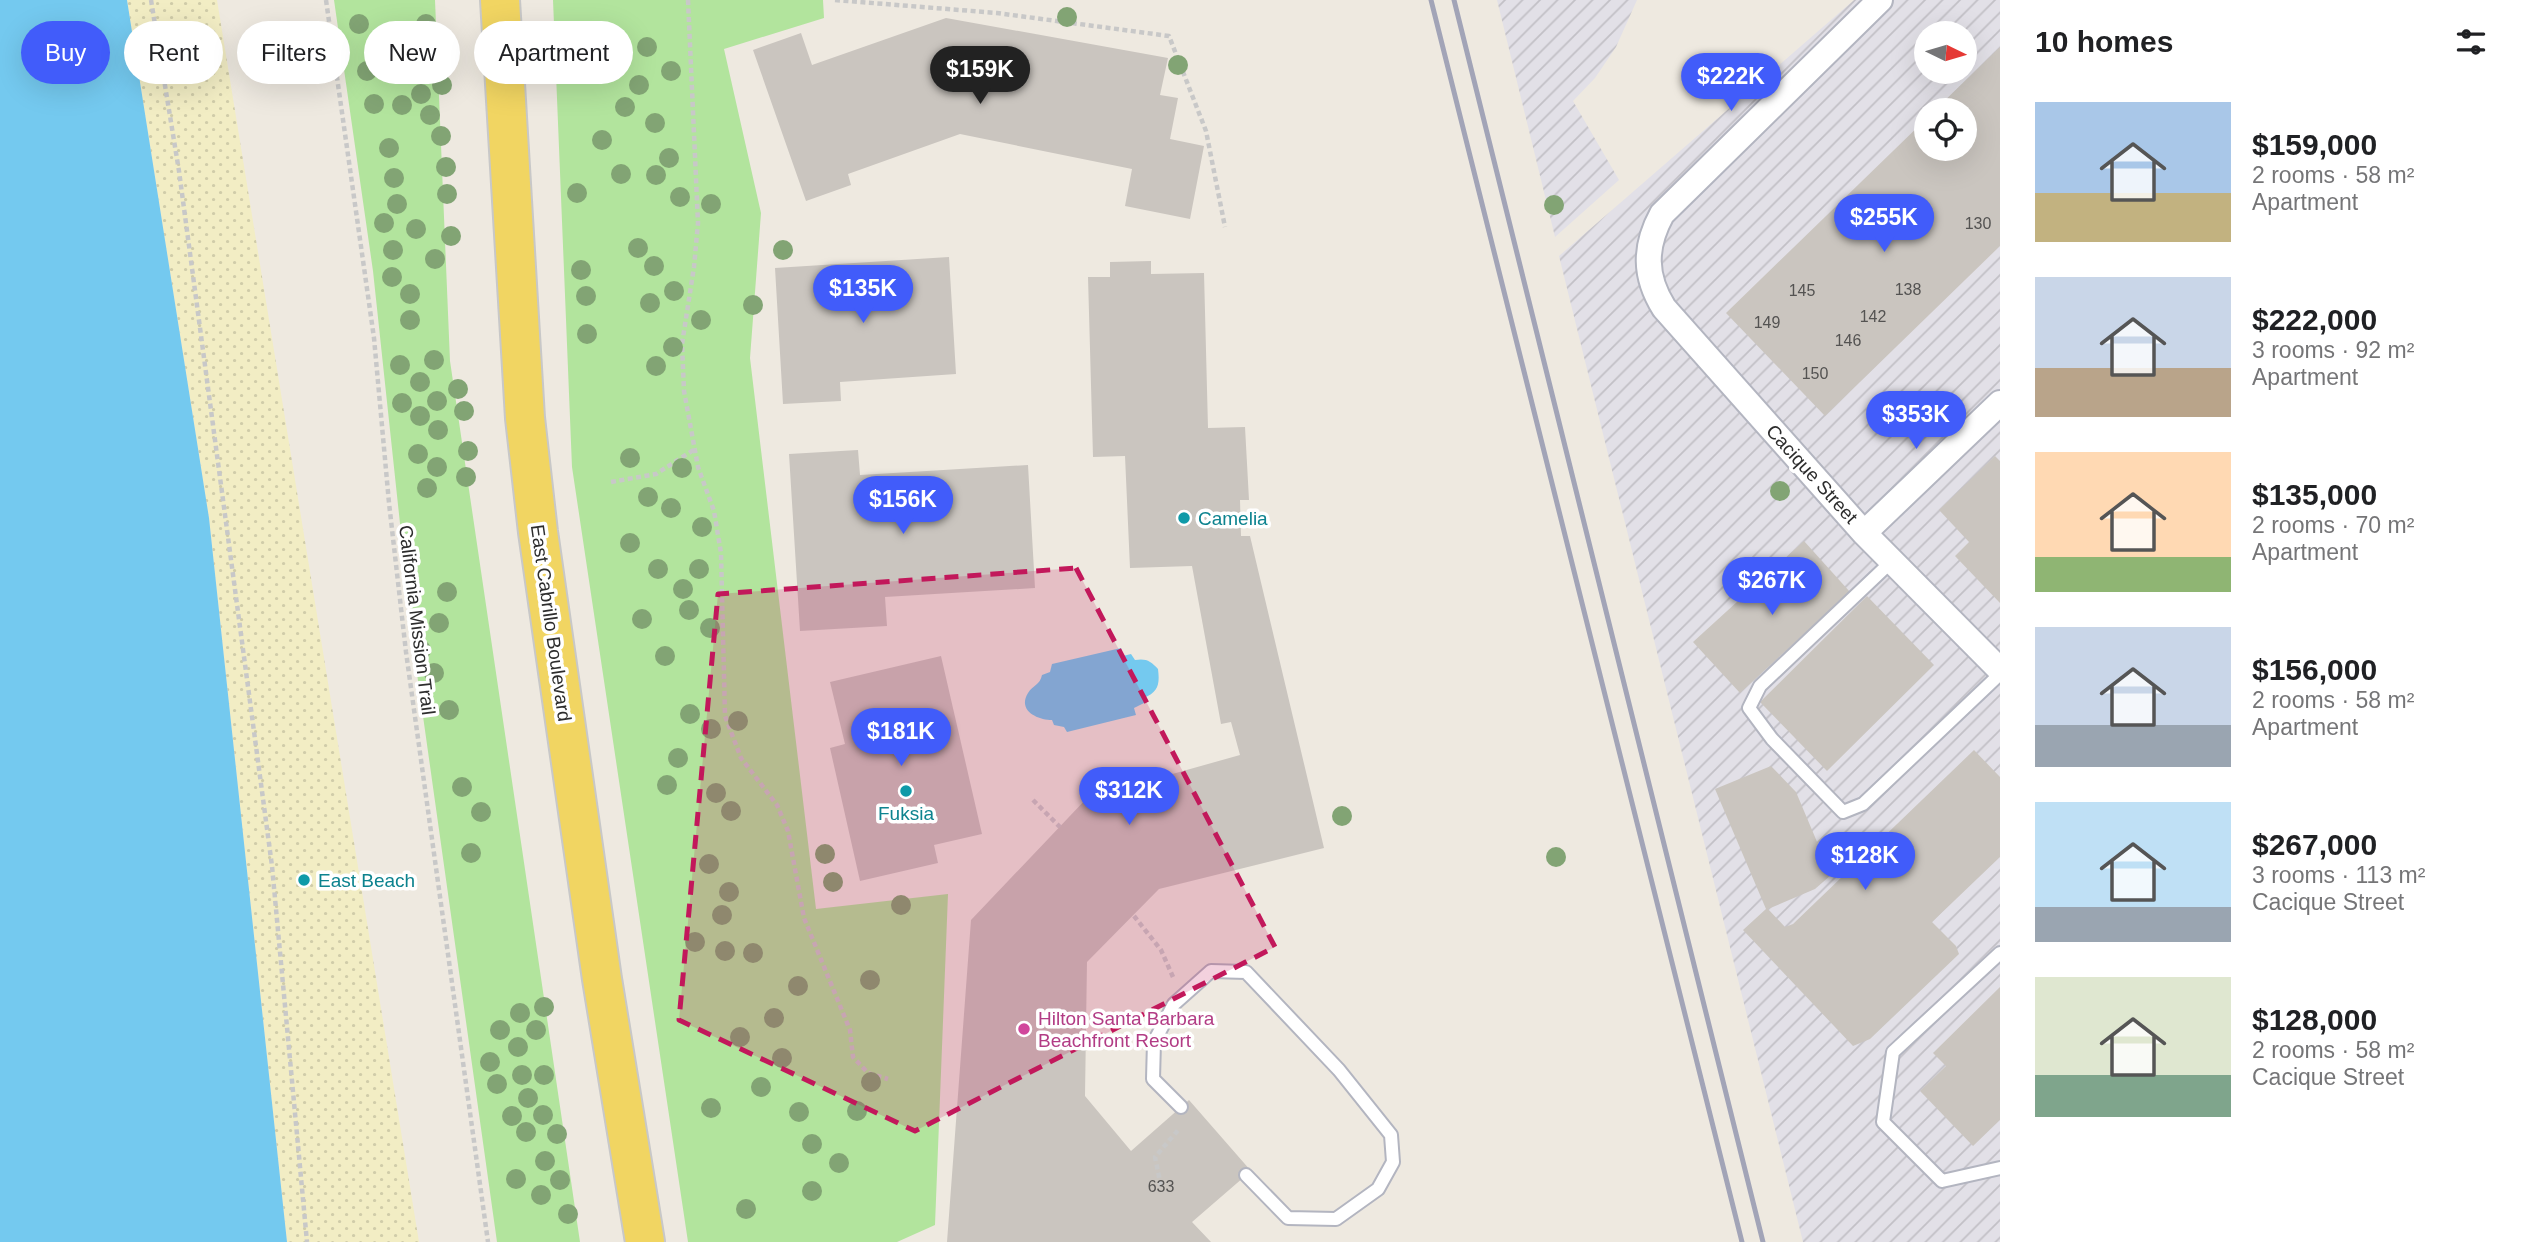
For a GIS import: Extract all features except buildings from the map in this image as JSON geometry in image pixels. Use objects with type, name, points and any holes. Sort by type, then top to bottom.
[{"type":"main road","name":"East Cabrillo Boulevard","points":[[500,0],[524,404],[536,520],[600,965],[645,1242]]},
{"type":"street","name":"Cacique Street","points":[[1880,0],[1673,201],[1654,229],[1647,261],[1655,294],[1664,308],[1864,533],[2000,672]]},
{"type":"street","points":[[1864,533],[2000,404]]},
{"type":"lane","points":[[1892,561],[1760,686],[1749,708],[1772,739],[1843,812],[1863,804],[2000,672]]},
{"type":"lane","points":[[2000,953],[1893,1052],[1883,1122],[1942,1181],[2000,1168]]},
{"type":"lane","points":[[1181,1107],[1153,1079],[1154,1042],[1174,1004],[1211,971],[1246,972],[1339,1070],[1391,1135],[1392,1162],[1378,1189],[1336,1219],[1288,1218],[1246,1175]]},
{"type":"path","points":[[151,0],[179,170],[272,866],[307,1242]]},
{"type":"path","name":"California Mission Trail","points":[[326,0],[374,338],[406,652],[488,1242]]},
{"type":"path","points":[[688,0],[698,223],[683,356],[684,391],[698,467],[714,511],[721,553],[725,716],[741,758],[778,805],[788,831],[804,918],[850,1030],[853,1057],[868,1073],[888,1079]]},
{"type":"path","points":[[835,0],[997,13],[1169,36],[1206,131],[1225,227]]},
{"type":"path","points":[[611,482],[656,474],[695,449]]},
{"type":"path","points":[[1033,800],[1060,827]]},
{"type":"highlighted area","points":[[1076,568],[1275,947],[915,1131],[679,1020],[718,594]]},
{"type":"shaded area","points":[[1497,0],[1637,0],[1616,47],[1595,78],[1573,101],[1619,180],[1555,237]]},
{"type":"shaded area","points":[[1854,0],[2000,0],[2000,1242],[1803,1242],[1559,256]]},
{"type":"sand","name":"East Beach","points":[[127,0],[217,0],[220,21],[130,21]]},
{"type":"sand","name":"East Beach","points":[[223,37],[419,1242],[287,1242],[209,518],[140,84],[223,84]]},
{"type":"green space","points":[[334,0],[435,0],[436,21],[364,21],[364,84],[438,84],[450,361],[580,1242],[497,1242],[413,645],[373,271],[346,84],[350,84],[350,21],[337,21]]},
{"type":"green space","points":[[553,0],[823,0],[824,18],[724,49],[761,213],[750,358],[816,909],[948,894],[935,1225],[897,1242],[688,1242],[572,467],[556,84],[633,84],[633,21],[554,21]]},
{"type":"water","points":[[0,0],[127,0],[130,21],[124,21],[124,84],[140,84],[209,518],[287,1242],[0,1242]]},
{"type":"water","points":[[1121,648],[1123,656],[1131,654],[1135,660],[1148,661],[1158,669],[1157,687],[1144,698],[1144,703],[1134,708],[1136,715],[1067,732],[1064,727],[1054,725],[1052,720],[1035,716],[1027,709],[1025,699],[1028,693],[1040,681],[1042,675],[1050,672],[1052,664]]},
{"type":"railway","points":[[1431,0],[1742,1242]]},
{"type":"railway","points":[[1454,0],[1763,1242]]},
{"type":"place","name":"Camelia","points":[[1184,518]]},
{"type":"place","name":"Fuksia","points":[[906,791]]},
{"type":"place","name":"East Beach","points":[[304,880]]},
{"type":"place","name":"Hilton Santa Barbara Beachfront Resort","points":[[1024,1029]]}]
